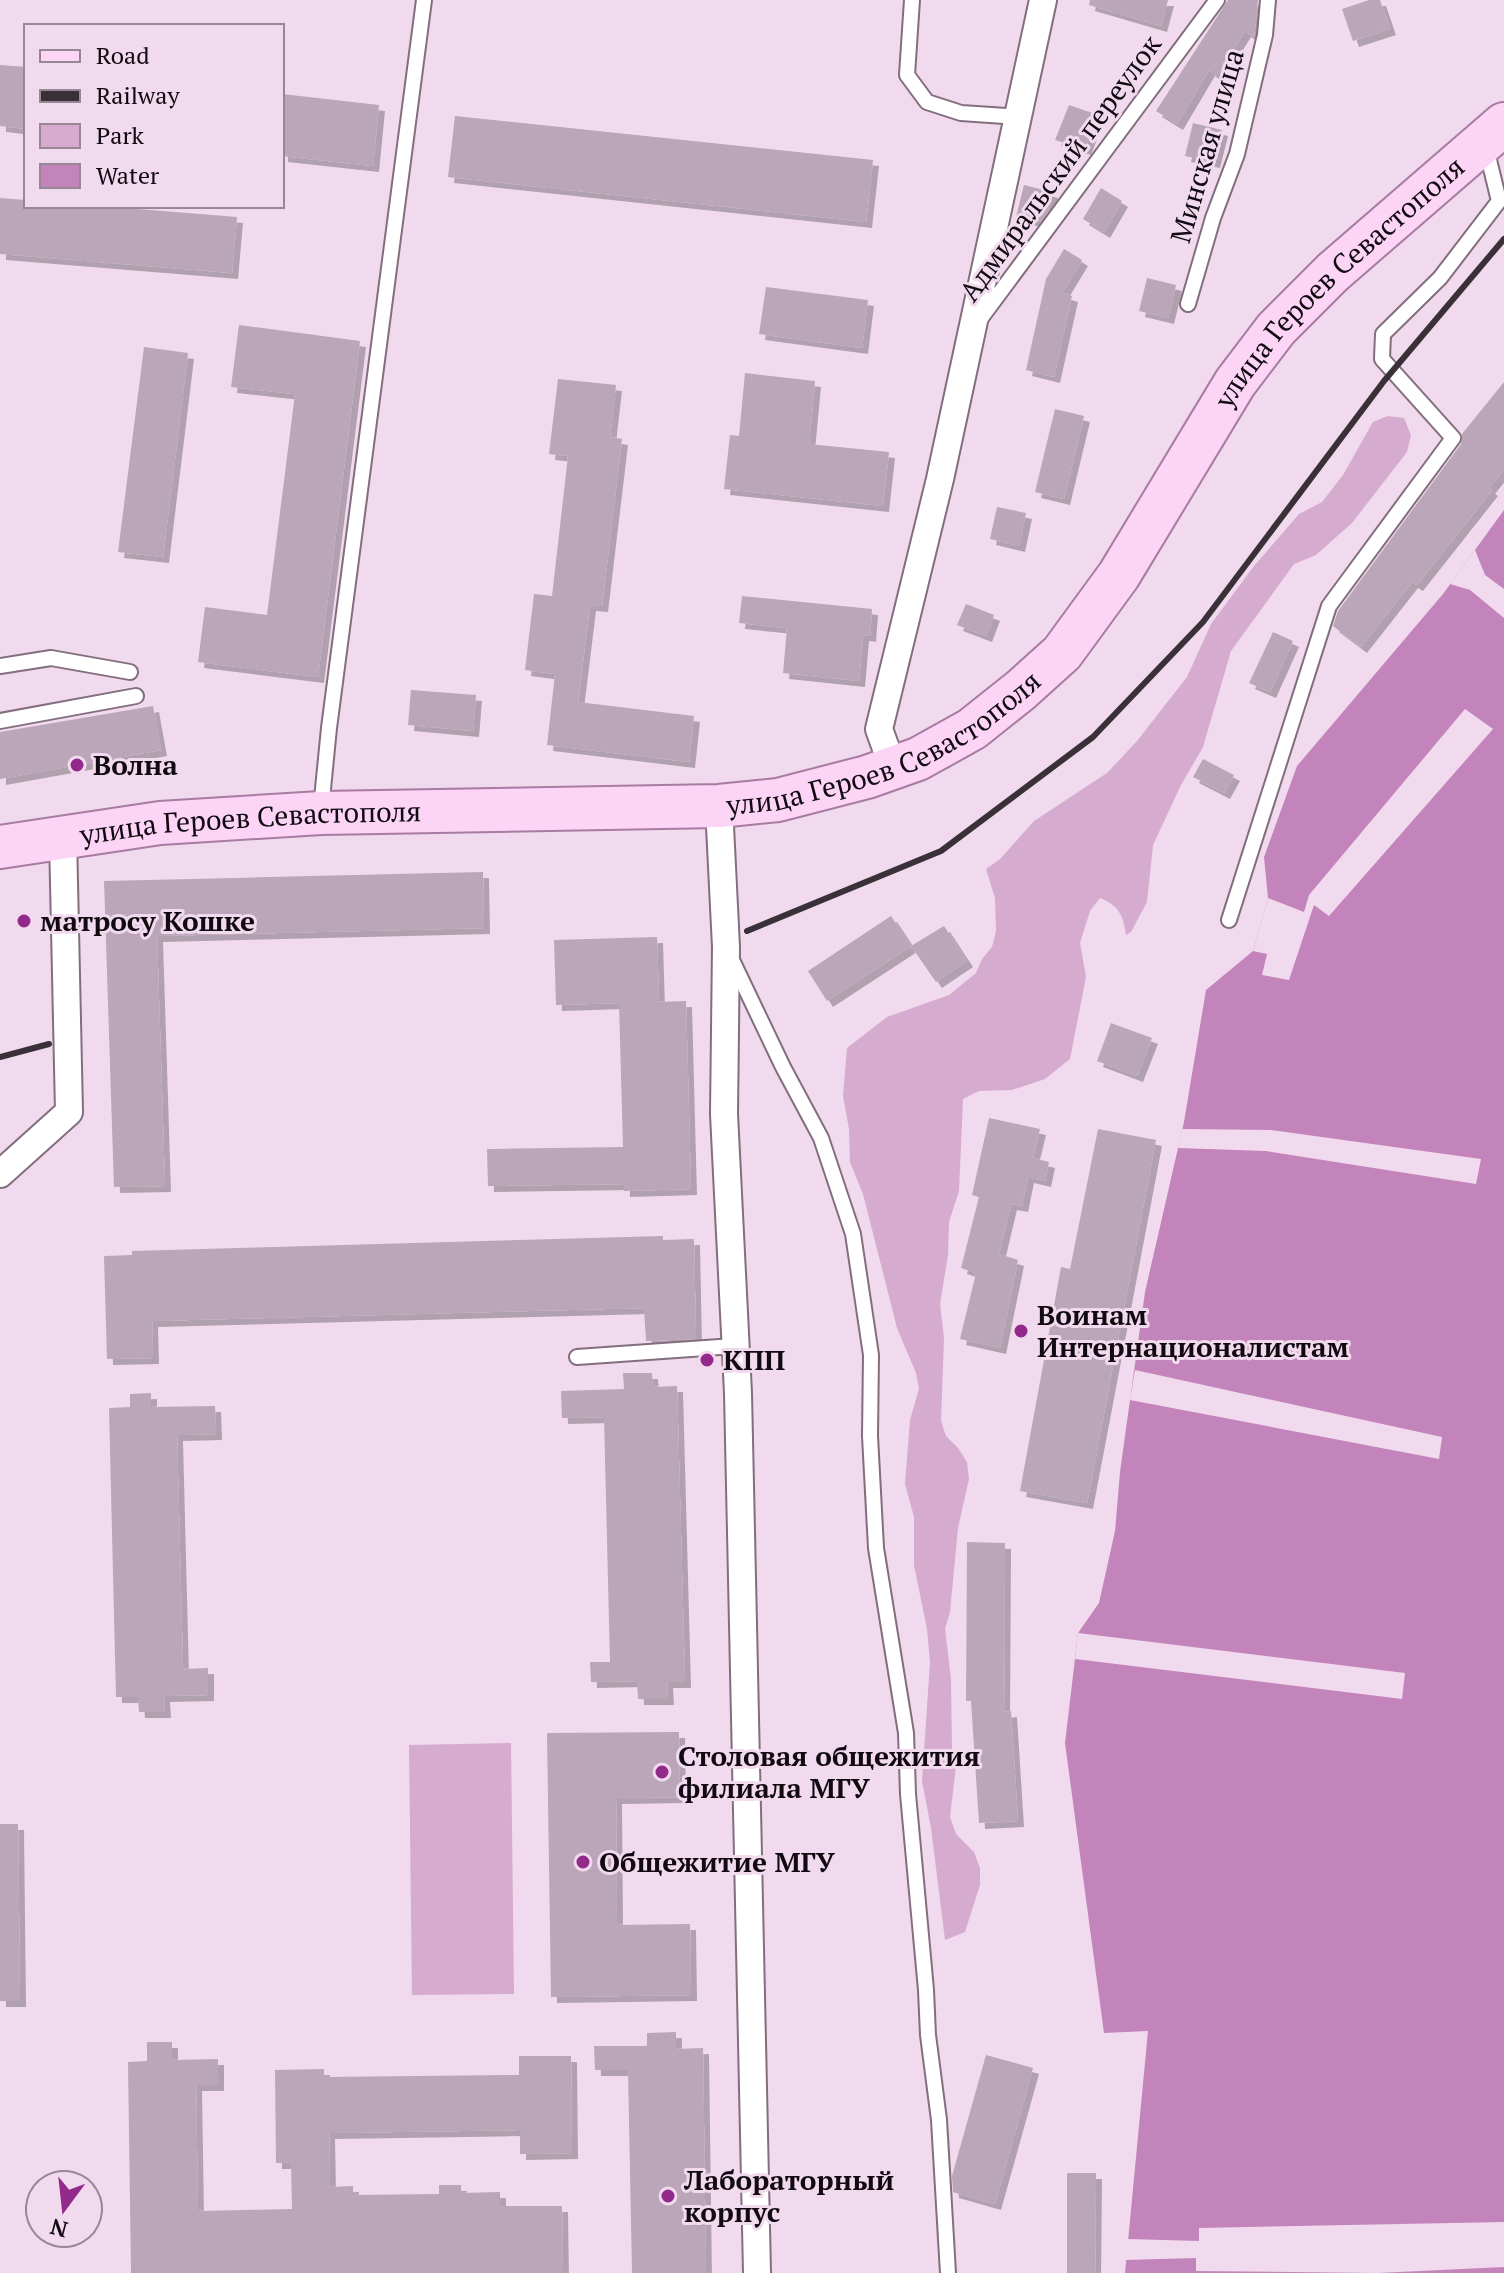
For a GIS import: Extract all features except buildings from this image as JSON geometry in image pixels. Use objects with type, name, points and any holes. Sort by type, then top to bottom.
[{"type":"main road","name":"улица Героев Севастополя","points":[[0,847],[160,823],[321,813],[719,806],[778,800],[918,759],[972,729],[1062,653],[1119,575],[1235,383],[1276,329],[1333,272],[1491,135]]},
{"type":"street","points":[[893,768],[879,729],[937,494],[1043,0]]},
{"type":"street","points":[[719,806],[726,947],[724,1114],[738,1409],[757,2273]]},
{"type":"street","points":[[0,1174],[69,1112],[63,837]]},
{"type":"lane","points":[[321,813],[330,715],[424,0]]},
{"type":"lane","points":[[912,0],[907,75],[927,102],[961,113],[1020,117]]},
{"type":"lane","name":"Адмиральский переулок","points":[[973,328],[1217,0]]},
{"type":"lane","name":"Минская улица","points":[[1188,304],[1213,218],[1237,154],[1265,35],[1268,0]]},
{"type":"lane","points":[[1229,920],[1329,606],[1453,438],[1382,359],[1383,334],[1440,278],[1499,201],[1489,160],[1491,135]]},
{"type":"lane","points":[[0,666],[51,658],[130,672]]},
{"type":"lane","points":[[0,721],[136,696]]},
{"type":"lane","points":[[726,947],[783,1067],[821,1138],[853,1234],[871,1355],[870,1436],[876,1548],[906,1733],[908,1794],[928,2035],[939,2120],[948,2273]]},
{"type":"lane","points":[[577,1357],[734,1346]]},
{"type":"green space","points":[[1388,416],[1404,418],[1411,435],[1407,452],[1352,523],[1316,555],[1294,564],[1231,651],[1203,747],[1153,845],[1147,902],[1131,932],[1126,935],[1119,912],[1107,901],[1100,898],[1090,911],[1080,943],[1086,977],[1070,1059],[1045,1079],[1012,1090],[979,1091],[963,1099],[959,1191],[949,1222],[948,1255],[940,1304],[944,1338],[941,1421],[946,1436],[967,1462],[969,1479],[958,1528],[950,1612],[945,1629],[951,1679],[952,1750],[956,1766],[950,1817],[956,1834],[974,1852],[980,1868],[980,1885],[965,1932],[945,1940],[922,1781],[930,1662],[927,1629],[914,1565],[914,1517],[905,1484],[910,1420],[919,1389],[916,1373],[897,1328],[863,1194],[850,1162],[849,1129],[843,1096],[847,1048],[887,1017],[949,995],[976,973],[992,947],[996,931],[995,898],[986,869],[1000,859],[1034,821],[1107,773],[1137,741],[1187,677],[1211,624],[1254,566],[1299,514],[1322,502],[1343,475],[1373,422]]},
{"type":"green space","points":[[511,1743],[514,1994],[412,1995],[409,1745]]},
{"type":"water","points":[[1504,510],[1504,2273],[1125,2273],[1148,2031],[1104,2033],[1065,1743],[1078,1633],[1099,1603],[1115,1531],[1145,1292],[1184,1122],[1206,990],[1253,951],[1268,898],[1264,857],[1297,766],[1443,594]]},
{"type":"pier","points":[[1475,550],[1485,575],[1504,589],[1504,618],[1470,590],[1450,584]]},
{"type":"pier","points":[[1465,709],[1493,729],[1329,916],[1314,905],[1289,980],[1262,975],[1267,954],[1253,951],[1268,898],[1304,912],[1309,895]]},
{"type":"pier","points":[[1182,1129],[1271,1130],[1481,1159],[1476,1184],[1266,1151],[1178,1148]]},
{"type":"pier","points":[[1135,1370],[1442,1437],[1439,1459],[1130,1400]]},
{"type":"pier","points":[[1078,1633],[1405,1673],[1402,1699],[1075,1659]]},
{"type":"pier","points":[[1504,2222],[1504,2267],[1378,2273],[1196,2271],[1196,2258],[1125,2260],[1127,2239],[1199,2241],[1199,2228]]},
{"type":"railway","points":[[747,931],[941,851],[1093,737],[1203,622],[1384,381],[1504,239]]},
{"type":"railway","points":[[0,1057],[49,1044]]},
{"type":"place","name":"Волна","points":[[77,765]]},
{"type":"place","name":"матросу Кошке","points":[[24,921]]},
{"type":"place","name":"Воинам Интернационалистам","points":[[1021,1331]]},
{"type":"place","name":"КПП","points":[[707,1360]]},
{"type":"place","name":"Столовая общежития филиала МГУ","points":[[662,1772]]},
{"type":"place","name":"Общежитие МГУ","points":[[583,1862]]},
{"type":"place","name":"Лабораторный корпус","points":[[668,2196]]}]
